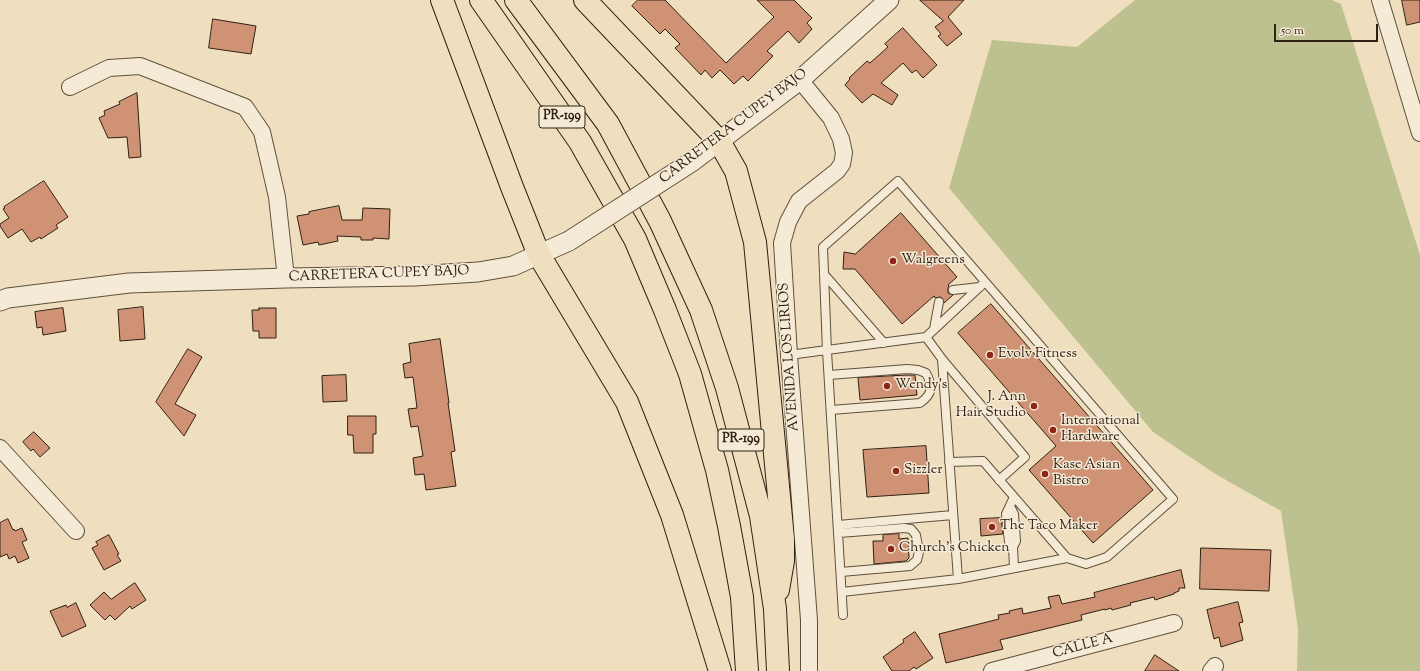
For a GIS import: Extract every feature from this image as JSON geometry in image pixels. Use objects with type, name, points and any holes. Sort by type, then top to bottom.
[{"type":"main road","points":[[442,0],[539,255],[627,402],[672,515],[720,671]]},
{"type":"main road","name":"PR-199","points":[[481,0],[580,142],[635,239],[665,310],[690,374],[717,470],[742,597],[747,671]]},
{"type":"main road","name":"PR-199","points":[[516,0],[608,124],[660,221],[701,310],[727,388],[761,516],[775,609],[778,671]]},
{"type":"main road","points":[[585,0],[719,141],[736,171],[755,242],[783,540],[783,561],[775,609]]},
{"type":"street","name":"CARRETERA CUPEY BAJO","points":[[0,301],[8,298],[129,283],[414,276],[478,272],[512,266],[569,241],[693,161],[800,80],[887,0]]},
{"type":"street","points":[[1380,0],[1420,133]]},
{"type":"street","points":[[70,87],[109,68],[140,66],[245,107],[262,132],[277,197],[286,278]]},
{"type":"street","name":"AVENIDA LOS LIRIOS","points":[[800,80],[831,118],[841,139],[844,153],[842,164],[837,171],[799,201],[788,222],[782,242],[809,620],[809,671]]},
{"type":"street","points":[[0,448],[76,531]]},
{"type":"street","name":"CALLE A","points":[[998,670],[1174,622]]},
{"type":"lane","points":[[842,592],[958,579],[1067,558],[1086,564],[1107,557],[1173,499],[983,285],[898,181],[823,246],[827,351],[843,615]]},
{"type":"lane","points":[[824,274],[884,343]]},
{"type":"lane","points":[[789,355],[926,337],[983,285]]},
{"type":"lane","points":[[953,290],[983,285]]},
{"type":"lane","points":[[934,329],[939,302]]},
{"type":"lane","points":[[926,337],[1025,457],[1000,480]]},
{"type":"lane","points":[[942,358],[958,579]]},
{"type":"lane","points":[[829,375],[907,369],[918,370],[926,373],[931,382],[931,388],[927,397],[920,403],[831,410]]},
{"type":"lane","points":[[949,462],[983,460],[1067,558]]},
{"type":"lane","points":[[1014,497],[1006,514],[1009,542],[1013,547],[1014,568]]},
{"type":"lane","points":[[838,529],[953,515]]},
{"type":"lane","points":[[838,529],[912,529],[916,535],[919,552],[917,560],[910,566],[841,572]]},
{"type":"green space","points":[[1135,0],[1332,0],[1341,4],[1420,255],[1420,671],[1297,671],[1298,629],[1281,511],[1217,475],[1153,432],[949,188],[992,40],[1077,47]]},
{"type":"building","points":[[638,0],[665,0],[726,63],[774,17],[757,0],[794,0],[812,18],[807,23],[812,29],[799,43],[788,31],[767,51],[773,56],[748,81],[743,76],[734,84],[720,70],[712,78],[705,70],[701,75],[675,48],[680,44],[665,29],[660,34],[632,6]]},
{"type":"building","points":[[920,0],[964,0],[948,17],[962,34],[947,46],[938,36],[941,34],[935,27],[943,21]]},
{"type":"building","points":[[1402,0],[1420,0],[1420,22],[1407,25]]},
{"type":"building","points":[[213,19],[256,26],[251,54],[209,48]]},
{"type":"building","points":[[903,28],[937,65],[923,78],[916,70],[912,73],[903,63],[881,83],[898,95],[892,105],[873,94],[862,103],[845,85],[850,79],[849,78],[867,61],[870,63],[888,47],[885,44]]},
{"type":"building","points":[[137,93],[141,157],[129,158],[127,137],[108,138],[99,118],[105,115],[104,111],[120,104],[119,102]]},
{"type":"building","points":[[44,181],[68,217],[56,225],[58,228],[41,239],[40,237],[31,242],[22,229],[8,238],[0,226],[0,224],[9,218],[3,209],[5,208],[4,207]]},
{"type":"building","points":[[339,206],[342,220],[362,220],[363,208],[390,209],[389,239],[373,238],[373,240],[361,240],[361,237],[337,236],[338,241],[319,245],[318,242],[303,245],[297,216]]},
{"type":"building","name":"Walgreens","points":[[901,213],[957,277],[948,285],[948,293],[953,295],[944,303],[942,298],[935,298],[934,296],[902,324],[855,269],[843,269],[844,252],[855,254]]},
{"type":"building","points":[[991,304],[1153,490],[1093,543],[1029,470],[1056,446],[958,333]]},
{"type":"building","points":[[143,307],[145,339],[120,341],[118,310]]},
{"type":"building","points":[[63,308],[66,331],[43,335],[42,327],[37,328],[35,312]]},
{"type":"building","points":[[259,308],[276,308],[276,338],[259,338],[259,331],[253,331],[252,310],[259,310]]},
{"type":"building","points":[[440,339],[455,451],[451,452],[456,486],[426,490],[424,474],[415,475],[413,458],[423,456],[418,426],[411,427],[408,409],[417,408],[413,377],[405,378],[403,364],[411,362],[409,344]]},
{"type":"building","points":[[188,349],[202,357],[175,404],[196,415],[184,436],[156,402]]},
{"type":"building","points":[[346,375],[347,401],[323,402],[322,376]]},
{"type":"building","name":"Wendy's","points":[[915,375],[917,395],[860,400],[858,378]]},
{"type":"building","points":[[348,416],[376,416],[376,434],[373,434],[373,453],[354,453],[353,435],[348,435]]},
{"type":"building","points":[[34,432],[50,448],[40,457],[33,449],[31,451],[23,442]]},
{"type":"building","name":"Sizzler","points":[[926,446],[929,493],[867,497],[863,450]]},
{"type":"building","name":"The Taco Maker","points":[[1001,518],[1003,534],[981,536],[980,519]]},
{"type":"building","points":[[8,519],[13,530],[14,529],[15,531],[22,528],[27,540],[22,542],[29,558],[18,563],[15,556],[9,559],[7,554],[0,557],[0,523]]},
{"type":"building","name":"Church's Chicken","points":[[899,534],[899,539],[908,538],[909,558],[906,561],[874,564],[873,541],[883,541],[883,535]]},
{"type":"building","points":[[109,535],[121,561],[104,570],[92,548],[98,545],[96,542]]},
{"type":"building","points":[[1201,548],[1271,550],[1269,591],[1200,589]]},
{"type":"building","points":[[1181,570],[1185,588],[1179,588],[1179,591],[1174,594],[1155,600],[1154,597],[1130,603],[1131,605],[1112,610],[1111,608],[1081,615],[1082,620],[1000,640],[1003,649],[946,663],[939,634],[999,619],[998,615],[1010,613],[1009,611],[1022,608],[1023,614],[1051,608],[1048,597],[1059,595],[1062,604],[1095,597],[1094,593]]},
{"type":"building","points":[[135,583],[146,600],[132,609],[130,606],[115,620],[110,615],[105,620],[90,605],[104,592],[111,599]]},
{"type":"building","points":[[1238,602],[1243,622],[1239,623],[1243,640],[1221,647],[1219,637],[1214,639],[1207,610]]},
{"type":"building","points":[[76,603],[86,626],[62,637],[50,611]]},
{"type":"building","points":[[915,632],[933,658],[916,669],[914,667],[909,671],[892,671],[883,657]]},
{"type":"building","points":[[1155,655],[1179,671],[1145,671]]},
{"type":"place","name":"Walgreens","points":[[893,261]]},
{"type":"place","name":"Evolv Fitness","points":[[990,355]]},
{"type":"place","name":"Wendy's","points":[[887,386]]},
{"type":"place","name":"J. Ann Hair Studio","points":[[1034,406]]},
{"type":"place","name":"International Hardware","points":[[1053,430]]},
{"type":"place","name":"Sizzler","points":[[896,471]]},
{"type":"place","name":"Kase Asian Bistro","points":[[1045,474]]},
{"type":"place","name":"The Taco Maker","points":[[992,527]]},
{"type":"place","name":"Church's Chicken","points":[[891,549]]}]
